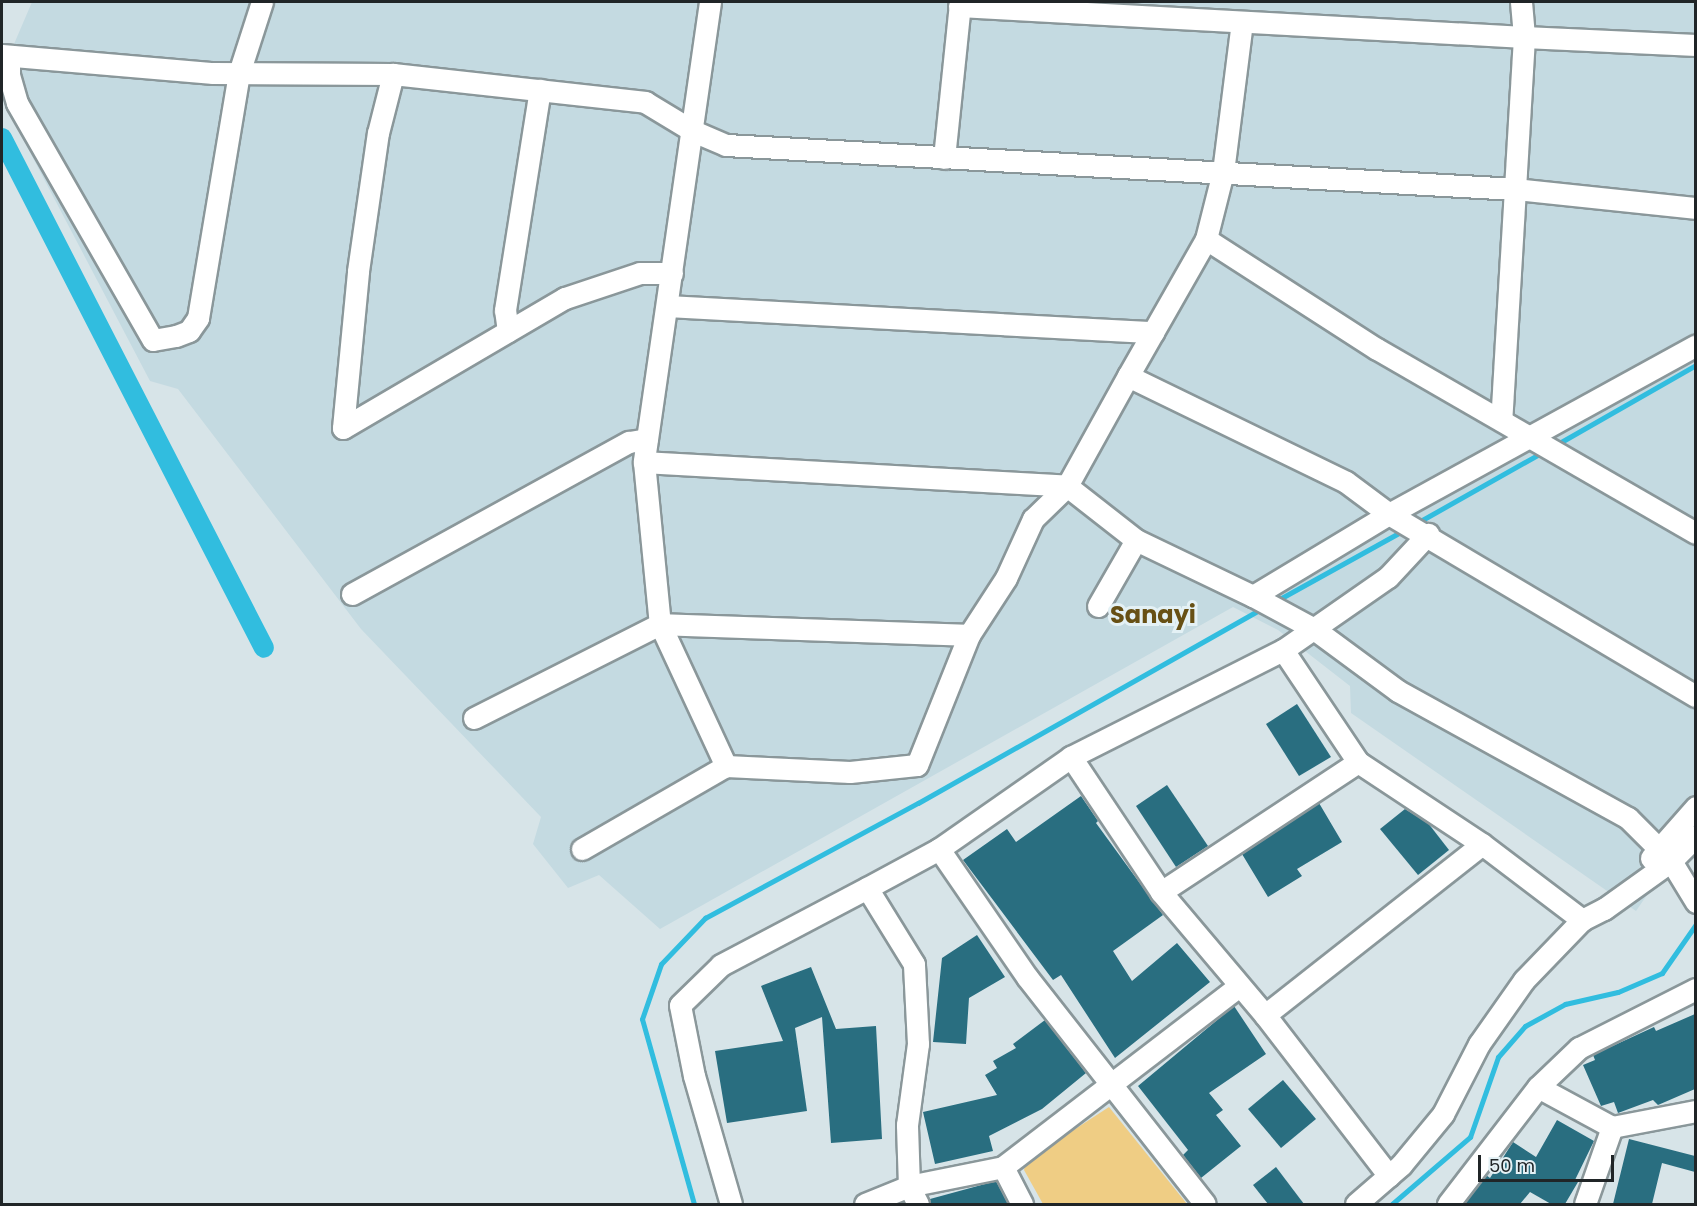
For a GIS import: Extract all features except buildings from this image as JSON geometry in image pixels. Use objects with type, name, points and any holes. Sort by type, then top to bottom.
[{"type":"street","points":[[262,2],[239,73],[198,318],[183,335],[153,340],[17,103],[5,56],[239,73],[393,74],[645,102],[693,131],[726,145],[1515,189],[1695,208]]},
{"type":"street","points":[[710,2],[644,462],[660,624],[726,766]]},
{"type":"street","points":[[1501,419],[1524,37],[1521,2]]},
{"type":"street","points":[[944,158],[960,4],[1242,22],[1695,45]]},
{"type":"street","points":[[582,849],[726,766],[850,772],[917,765],[969,635],[1006,578],[1033,519],[1067,486],[1206,239],[1223,172],[1242,22]]},
{"type":"street","points":[[393,74],[378,133],[360,259],[343,428],[565,298],[640,273],[672,273]]},
{"type":"street","points":[[508,332],[506,310],[540,90]]},
{"type":"street","points":[[1206,239],[1377,349],[1531,436],[1695,533]]},
{"type":"street","points":[[667,306],[1153,332]]},
{"type":"street","points":[[1256,597],[1391,515],[1695,345]]},
{"type":"street","points":[[1128,376],[1346,482],[1391,515],[1426,533],[1695,696]]},
{"type":"street","points":[[352,594],[629,442],[647,440]]},
{"type":"street","points":[[644,462],[1067,486],[1136,540],[1256,597],[1312,628],[1398,691],[1628,818],[1665,854],[1693,896]]},
{"type":"street","points":[[731,1204],[694,1076],[680,1005],[721,965],[939,849],[1071,757],[1283,650],[1388,577],[1426,533]]},
{"type":"street","points":[[1098,606],[1136,540]]},
{"type":"street","points":[[474,718],[660,624],[969,635]]},
{"type":"street","points":[[1283,650],[1359,762],[1482,844],[1582,920]]},
{"type":"street","points":[[1071,757],[1161,891],[1265,1015],[1389,1176]]},
{"type":"street","points":[[1161,891],[1359,762]]},
{"type":"street","points":[[1356,1204],[1389,1176],[1443,1114],[1479,1044],[1524,980],[1582,920],[1629,891],[1665,854],[1695,807]]},
{"type":"street","points":[[1665,854],[1695,836]]},
{"type":"street","points":[[1265,1015],[1482,844]]},
{"type":"street","points":[[939,849],[1027,977],[1114,1084],[1205,1204]]},
{"type":"street","points":[[867,888],[914,964],[918,1044],[907,1125],[913,1195]]},
{"type":"street","points":[[865,1204],[913,1195],[1003,1167],[1239,986]]},
{"type":"street","points":[[1448,1204],[1538,1087],[1579,1048],[1695,989]]},
{"type":"street","points":[[1538,1087],[1612,1127],[1695,1112]]},
{"type":"street","points":[[1585,1204],[1612,1127]]},
{"type":"street","points":[[1003,1167],[1022,1204]]},
{"type":"shaded area","points":[[32,2],[1695,2],[1695,825],[1636,911],[1351,713],[1350,686],[1278,630],[1233,607],[660,929],[599,875],[568,888],[533,844],[541,817],[361,629],[178,389],[150,381],[2,99],[2,72]]},
{"type":"shaded area","points":[[1109,1107],[1187,1204],[1043,1204],[1024,1170],[1026,1161]]},
{"type":"waterway","points":[[2,138],[264,648]]},
{"type":"waterway","points":[[1554,446],[1696,365]]},
{"type":"waterway","points":[[1415,524],[1543,452]]},
{"type":"waterway","points":[[1276,601],[1404,530]]},
{"type":"waterway","points":[[694,1204],[642,1019],[661,964],[705,918],[918,803],[1263,608]]},
{"type":"waterway","points":[[1392,1204],[1470,1137],[1498,1057],[1525,1026],[1565,1004],[1618,992],[1662,973],[1696,924]]},
{"type":"district","name":"Sanayi","points":[[1153,615]]}]
